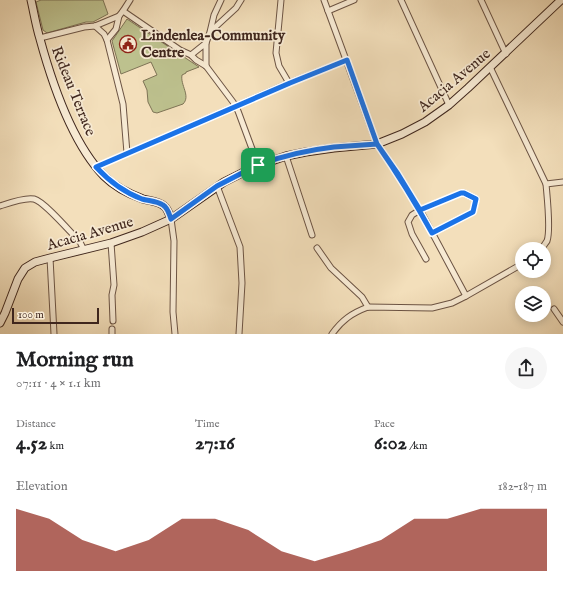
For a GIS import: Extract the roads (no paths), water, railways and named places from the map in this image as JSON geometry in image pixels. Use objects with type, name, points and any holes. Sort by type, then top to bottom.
[{"type":"street","name":"Rideau Terrace","points":[[31,0],[51,78],[66,115],[83,148],[96,167],[108,179],[120,188],[136,196],[164,206],[171,219]]},
{"type":"street","points":[[107,40],[116,29],[119,16],[130,0]]},
{"type":"street","points":[[206,66],[206,43],[214,15],[221,0]]},
{"type":"street","points":[[210,32],[236,8],[241,0]]},
{"type":"street","points":[[281,0],[276,53],[279,66],[290,83]]},
{"type":"street","points":[[324,0],[377,144],[398,174],[420,210],[466,296]]},
{"type":"street","points":[[328,11],[354,0]]},
{"type":"street","points":[[400,0],[449,105]]},
{"type":"street","points":[[481,0],[506,54]]},
{"type":"street","name":"Acacia Avenue","points":[[0,323],[21,273],[30,265],[40,260],[111,243],[142,232],[171,219],[217,186],[258,165],[286,156],[306,152],[377,144],[414,129],[449,105],[506,54],[561,0]]},
{"type":"street","points":[[123,11],[206,66],[238,111],[258,165]]},
{"type":"street","points":[[40,38],[84,27],[95,26],[119,16]]},
{"type":"street","points":[[95,26],[104,34],[107,40],[123,104],[127,153]]},
{"type":"street","points":[[191,55],[206,43]]},
{"type":"street","points":[[96,167],[235,106],[347,60]]},
{"type":"street","points":[[490,67],[546,184],[548,229],[546,242]]},
{"type":"street","points":[[286,156],[312,235]]},
{"type":"street","points":[[546,184],[563,182]]},
{"type":"street","points":[[217,186],[240,247],[242,283],[239,334]]},
{"type":"street","points":[[426,260],[412,234],[408,222],[412,215],[420,210],[461,193],[476,199],[473,212],[432,233]]},
{"type":"street","points":[[0,206],[21,200],[34,199],[46,206],[80,242],[84,250]]},
{"type":"street","points":[[171,219],[174,242],[173,312],[175,334]]},
{"type":"street","points":[[111,243],[114,285],[112,295],[113,321]]},
{"type":"street","points":[[317,248],[331,268],[362,297],[368,307]]},
{"type":"street","points":[[50,258],[54,334]]},
{"type":"street","points":[[332,334],[340,323],[352,314],[368,307],[432,308],[452,303],[515,268]]},
{"type":"street","points":[[554,309],[563,322]]},
{"type":"place","name":"Lindenlea-Community Centre","points":[[128,44]]}]
